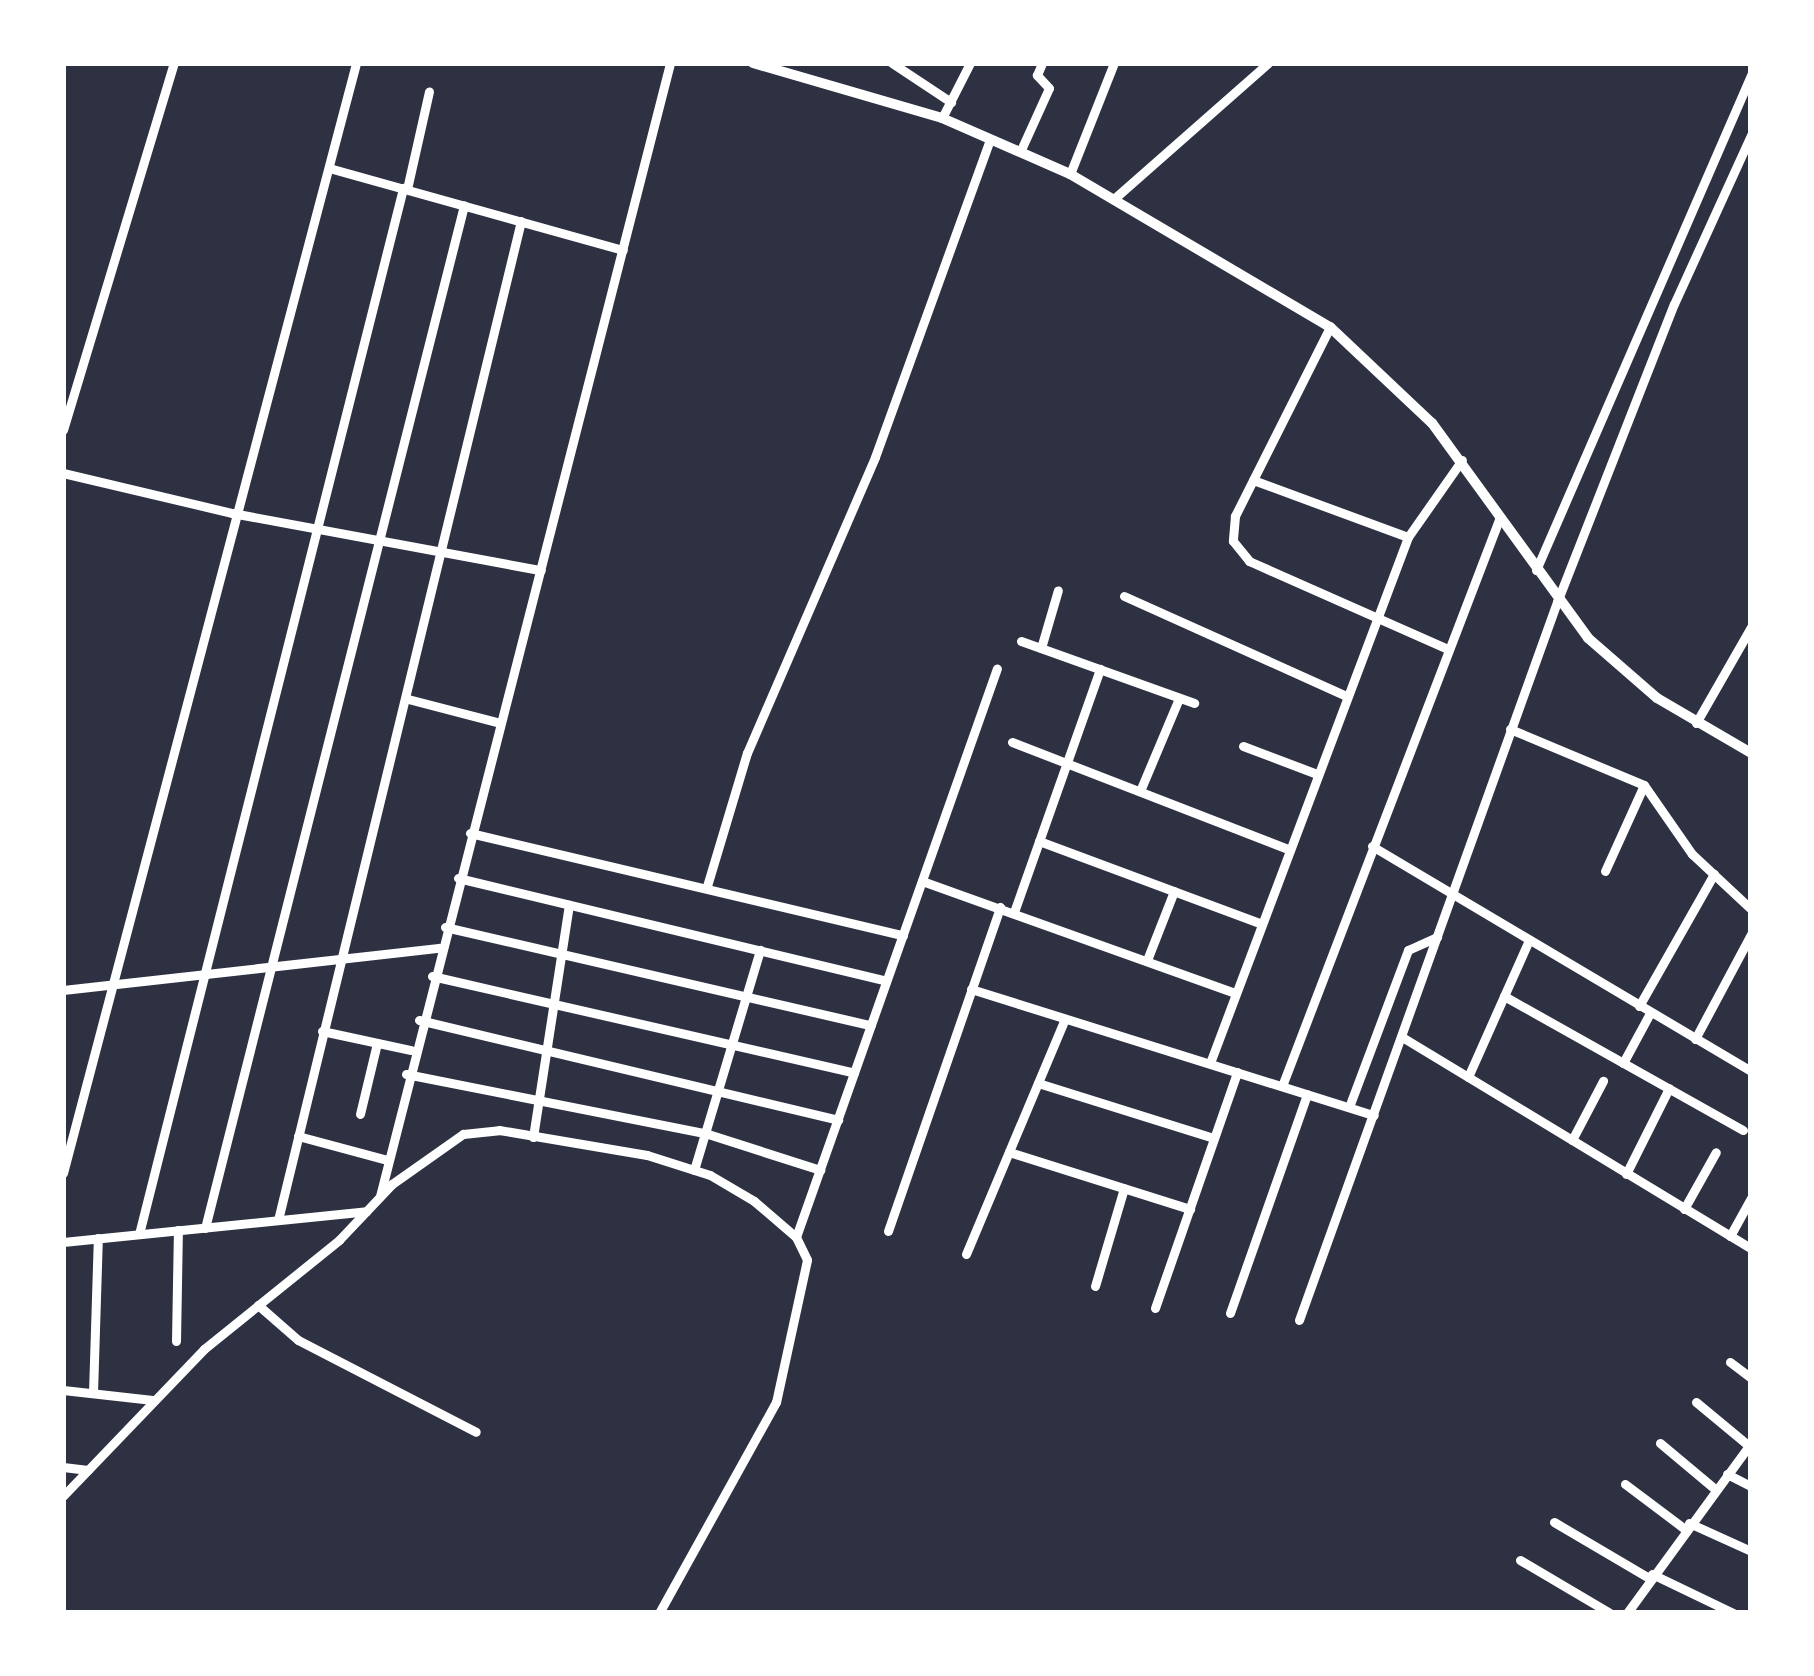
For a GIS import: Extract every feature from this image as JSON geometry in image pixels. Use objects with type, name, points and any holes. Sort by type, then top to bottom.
[{"type":"street","points":[[63,430],[174,63]]},
{"type":"street","points":[[63,1173],[118,983],[232,513],[356,63]]},
{"type":"street","points":[[380,1196],[419,1020],[542,570],[670,63]]},
{"type":"street","points":[[753,63],[942,118],[1070,174],[1330,327],[1401,389],[1462,460],[1556,602],[1622,669],[1696,723],[1751,753]]},
{"type":"street","points":[[892,63],[950,102]]},
{"type":"street","points":[[942,118],[970,63]]},
{"type":"street","points":[[1020,152],[1049,88],[1038,76],[1042,63]]},
{"type":"street","points":[[1070,174],[1114,63]]},
{"type":"street","points":[[1116,197],[1268,63]]},
{"type":"street","points":[[1535,573],[1650,293],[1751,75]]},
{"type":"street","points":[[139,1234],[429,91]]},
{"type":"street","points":[[1300,1320],[1556,602],[1674,304],[1751,136]]},
{"type":"street","points":[[707,886],[746,753],[889,423],[990,139]]},
{"type":"street","points":[[329,168],[623,250]]},
{"type":"street","points":[[205,1228],[464,205]]},
{"type":"street","points":[[278,1220],[340,957],[447,547],[521,221]]},
{"type":"street","points":[[1650,293],[1674,304]]},
{"type":"street","points":[[1330,327],[1232,529],[1239,553],[1444,647]]},
{"type":"street","points":[[1210,1064],[1408,537],[1462,460]]},
{"type":"street","points":[[63,472],[232,513],[377,542],[447,547],[542,570]]},
{"type":"street","points":[[1253,480],[1408,537]]},
{"type":"street","points":[[1282,1086],[1444,647],[1500,518]]},
{"type":"street","points":[[1041,648],[1058,590]]},
{"type":"street","points":[[1124,596],[1347,695]]},
{"type":"street","points":[[1696,723],[1751,627]]},
{"type":"street","points":[[1021,641],[1194,704]]},
{"type":"street","points":[[659,1613],[776,1402],[807,1276],[796,1237],[997,668]]},
{"type":"street","points":[[1014,912],[1100,669]]},
{"type":"street","points":[[1140,791],[1178,698]]},
{"type":"street","points":[[408,699],[500,723]]},
{"type":"street","points":[[1510,729],[1643,785],[1714,874],[1751,909]]},
{"type":"street","points":[[1012,742],[1290,850]]},
{"type":"street","points":[[1244,746],[1317,774]]},
{"type":"street","points":[[1605,871],[1643,785]]},
{"type":"street","points":[[470,833],[903,935]]},
{"type":"street","points":[[1039,841],[1262,924]]},
{"type":"street","points":[[1372,847],[1751,1071]]},
{"type":"street","points":[[1623,1063],[1644,1009],[1714,874]]},
{"type":"street","points":[[458,878],[886,981]]},
{"type":"street","points":[[922,881],[1234,992]]},
{"type":"street","points":[[1147,960],[1174,891]]},
{"type":"street","points":[[533,1137],[550,1000],[569,905]]},
{"type":"street","points":[[888,1232],[1000,907]]},
{"type":"street","points":[[445,927],[871,1024]]},
{"type":"street","points":[[1695,1039],[1751,934]]},
{"type":"street","points":[[1348,1107],[1408,950],[1437,937]]},
{"type":"street","points":[[1468,1077],[1529,940]]},
{"type":"street","points":[[63,989],[439,948]]},
{"type":"street","points":[[694,1170],[722,1092],[730,1043],[760,950]]},
{"type":"street","points":[[432,976],[854,1073]]},
{"type":"street","points":[[971,989],[1373,1115]]},
{"type":"street","points":[[1504,996],[1743,1130]]},
{"type":"street","points":[[966,1254],[1065,1018]]},
{"type":"street","points":[[419,1020],[838,1120]]},
{"type":"street","points":[[322,1031],[412,1050]]},
{"type":"street","points":[[1402,1037],[1751,1248]]},
{"type":"street","points":[[360,1114],[377,1043]]},
{"type":"street","points":[[1155,1309],[1237,1072]]},
{"type":"street","points":[[406,1074],[708,1135],[820,1170]]},
{"type":"street","points":[[1572,1140],[1603,1081]]},
{"type":"street","points":[[1038,1083],[1214,1138]]},
{"type":"street","points":[[1626,1174],[1670,1088]]},
{"type":"street","points":[[1230,1312],[1307,1094]]},
{"type":"street","points":[[63,1496],[152,1400],[380,1196],[463,1135],[483,1129],[694,1170],[740,1192],[796,1237]]},
{"type":"street","points":[[298,1136],[387,1160]]},
{"type":"street","points":[[1009,1152],[1190,1209]]},
{"type":"street","points":[[1684,1209],[1716,1152]]},
{"type":"street","points":[[1095,1286],[1124,1188]]},
{"type":"street","points":[[1730,1236],[1751,1198]]},
{"type":"street","points":[[63,1242],[366,1211]]},
{"type":"street","points":[[176,1341],[178,1230]]},
{"type":"street","points":[[93,1394],[98,1238]]},
{"type":"street","points":[[258,1306],[298,1340],[476,1432]]},
{"type":"street","points":[[1730,1363],[1751,1378]]},
{"type":"street","points":[[63,1390],[152,1400]]},
{"type":"street","points":[[1627,1613],[1750,1444],[1696,1402]]},
{"type":"street","points":[[1660,1443],[1715,1489]]},
{"type":"street","points":[[63,1467],[88,1470]]},
{"type":"street","points":[[1727,1474],[1751,1486]]},
{"type":"street","points":[[1625,1484],[1688,1526],[1751,1551]]},
{"type":"street","points":[[1554,1522],[1651,1576],[1733,1613]]},
{"type":"street","points":[[1520,1560],[1610,1613]]}]
